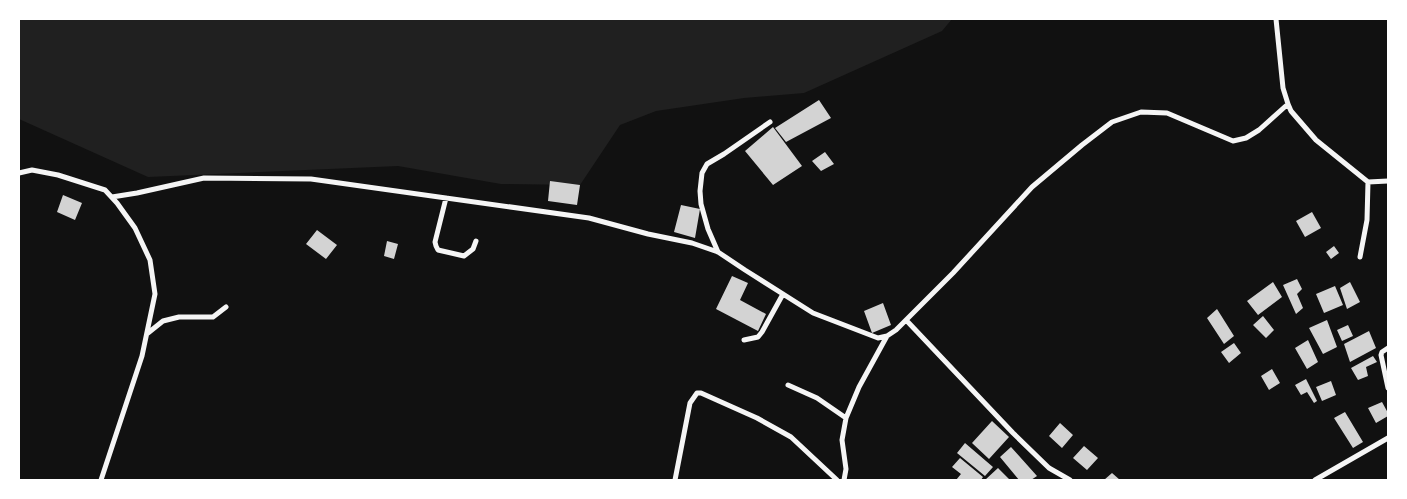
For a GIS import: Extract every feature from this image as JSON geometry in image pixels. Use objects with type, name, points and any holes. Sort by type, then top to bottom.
[{"type":"street","points":[[1276,19],[1283,88],[1291,112],[1316,140],[1368,182],[1388,182]]},
{"type":"street","points":[[112,197],[204,178],[310,179],[589,218],[648,234],[692,243],[718,252],[813,313],[878,338],[887,336],[896,330],[953,273],[1032,187],[1112,122],[1141,112],[1166,113],[1233,140],[1246,138],[1259,130],[1288,104]]},
{"type":"street","points":[[718,252],[708,229],[701,204],[702,173],[707,164],[770,122]]},
{"type":"street","points":[[19,173],[32,170],[58,175],[105,190],[135,228],[150,260],[155,294],[142,356],[101,480]]},
{"type":"street","points":[[1360,257],[1367,220],[1368,182]]},
{"type":"street","points":[[446,198],[435,242],[438,250],[464,256],[473,249],[476,242]]},
{"type":"street","points":[[744,340],[758,337],[783,294]]},
{"type":"street","points":[[147,333],[163,321],[179,316],[213,317],[226,307]]},
{"type":"street","points":[[906,320],[1048,468],[1070,480]]},
{"type":"street","points":[[844,480],[846,469],[842,440],[846,418],[859,387],[887,336]]},
{"type":"street","points":[[1388,348],[1381,355],[1388,388]]},
{"type":"street","points":[[788,385],[817,398],[846,418]]},
{"type":"street","points":[[674,480],[690,403],[697,393],[701,393],[757,418],[791,437],[836,480]]},
{"type":"street","points":[[1315,480],[1388,438]]},
{"type":"shaded area","points":[[19,19],[952,19],[942,31],[804,93],[744,98],[656,111],[620,125],[580,185],[501,184],[398,166],[148,177],[19,119]]},
{"type":"building","points":[[819,100],[831,118],[786,142],[775,128]]},
{"type":"building","points":[[773,127],[802,166],[773,185],[745,151]]},
{"type":"building","points":[[825,152],[834,164],[821,171],[812,161]]},
{"type":"building","points":[[550,181],[580,185],[577,205],[548,201]]},
{"type":"building","points":[[63,195],[82,203],[75,220],[57,212]]},
{"type":"building","points":[[681,205],[700,209],[695,238],[674,232]]},
{"type":"building","points":[[1312,212],[1321,228],[1305,237],[1296,221]]},
{"type":"building","points":[[317,230],[337,245],[326,259],[306,244]]},
{"type":"building","points":[[387,241],[398,244],[394,259],[384,256]]},
{"type":"building","points":[[1334,246],[1339,253],[1331,259],[1326,252]]},
{"type":"building","points":[[732,276],[748,283],[740,300],[766,314],[758,331],[716,309]]},
{"type":"building","points":[[1297,279],[1302,289],[1297,294],[1303,308],[1296,314],[1283,285]]},
{"type":"building","points":[[1273,282],[1282,297],[1258,315],[1247,301]]},
{"type":"building","points":[[1350,282],[1360,302],[1347,309],[1340,288]]},
{"type":"building","points":[[1335,286],[1343,305],[1324,313],[1316,294]]},
{"type":"building","points":[[883,303],[891,325],[872,333],[864,311]]},
{"type":"building","points":[[1217,309],[1234,336],[1224,344],[1207,318]]},
{"type":"building","points":[[1263,316],[1274,330],[1266,338],[1253,325]]},
{"type":"building","points":[[1327,320],[1337,347],[1323,354],[1309,328]]},
{"type":"building","points":[[1348,325],[1353,336],[1342,341],[1337,330]]},
{"type":"building","points":[[1369,331],[1376,348],[1350,362],[1344,344]]},
{"type":"building","points":[[1308,340],[1318,362],[1307,369],[1295,348]]},
{"type":"building","points":[[1234,343],[1241,353],[1229,363],[1221,352]]},
{"type":"building","points":[[1373,356],[1377,362],[1366,367],[1368,376],[1358,380],[1351,368]]},
{"type":"building","points":[[1272,369],[1280,383],[1269,390],[1261,376]]},
{"type":"building","points":[[1306,379],[1317,401],[1314,403],[1307,392],[1301,395],[1295,385]]},
{"type":"building","points":[[1331,381],[1336,395],[1322,401],[1316,387]]},
{"type":"building","points":[[1382,402],[1388,416],[1376,423],[1368,408]]},
{"type":"building","points":[[1345,412],[1363,442],[1353,448],[1334,418]]},
{"type":"building","points":[[992,421],[1009,437],[989,459],[972,443]]},
{"type":"building","points":[[1060,423],[1073,435],[1062,448],[1049,436]]},
{"type":"building","points":[[965,443],[993,467],[985,476],[957,453]]},
{"type":"building","points":[[1084,446],[1098,458],[1087,470],[1073,458]]},
{"type":"building","points":[[1011,447],[1037,476],[1031,480],[1019,480],[1000,457]]},
{"type":"building","points":[[960,458],[983,477],[981,480],[956,480],[961,474],[952,467]]},
{"type":"building","points":[[998,468],[1010,480],[985,480]]},
{"type":"building","points":[[1112,473],[1120,480],[1104,480]]}]
